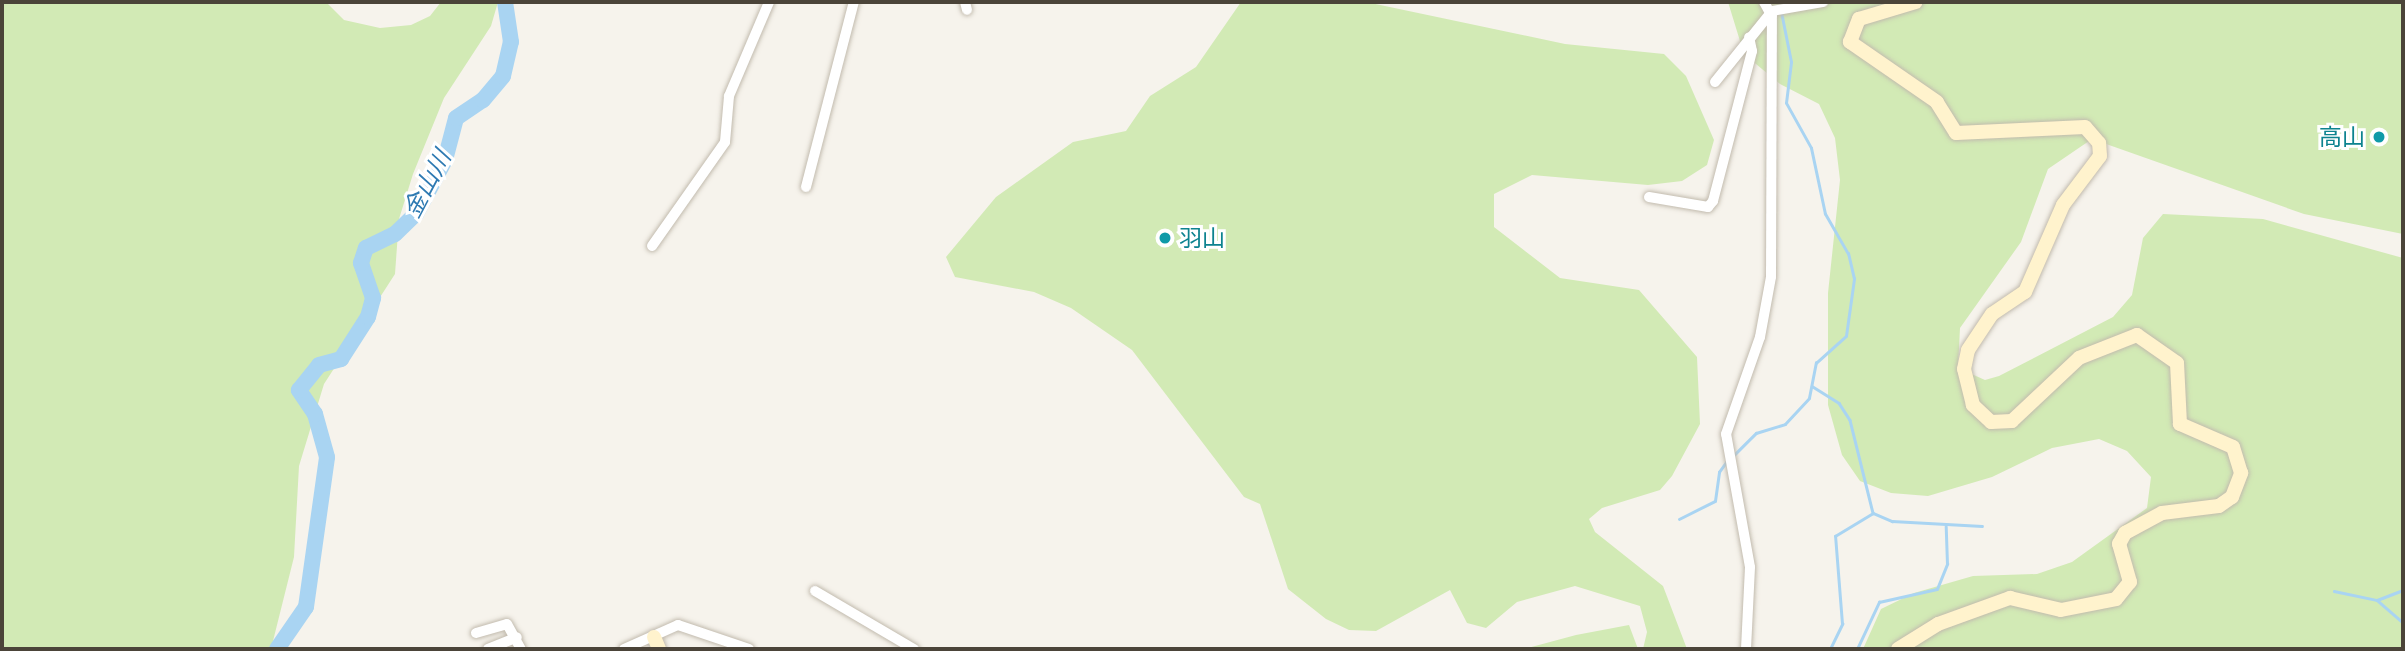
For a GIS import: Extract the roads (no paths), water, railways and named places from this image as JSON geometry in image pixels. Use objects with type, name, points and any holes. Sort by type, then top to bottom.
[{"type":"street","points":[[652,246],[725,142],[729,96],[769,2]]},
{"type":"street","points":[[806,187],[854,2]]},
{"type":"street","points":[[1768,8],[1823,2]]},
{"type":"street","points":[[1898,649],[1938,624],[2010,598],[2061,610],[2116,599],[2130,582],[2119,544],[2125,533],[2162,513],[2219,506],[2232,497],[2241,473],[2233,447],[2180,424],[2181,373],[2164,348],[2137,335],[2079,358],[2012,421],[1991,422],[1973,405],[1964,369],[1968,351],[1992,314],[2025,292],[2063,205],[2100,156],[2099,144],[2085,127],[1956,133],[1937,102],[1850,42],[1859,19],[1916,2]]},
{"type":"street","points":[[1715,82],[1768,8]]},
{"type":"street","points":[[1746,649],[1750,567],[1726,434],[1760,337],[1771,277],[1768,8]]},
{"type":"street","points":[[1649,197],[1708,207],[1713,201],[1752,51],[1749,37]]},
{"type":"street","points":[[815,591],[914,649]]},
{"type":"street","points":[[476,633],[507,624],[522,649]]},
{"type":"street","points":[[624,649],[657,643],[678,625],[747,649]]},
{"type":"street","points":[[488,649],[517,638]]},
{"type":"waterway","name":"金山川","points":[[277,649],[306,607],[327,457],[315,414],[299,390],[319,365],[341,359],[368,317],[373,298],[361,263],[366,248],[395,234],[416,214],[445,160],[456,118],[483,100],[503,76],[511,42],[505,2]]},
{"type":"waterway","points":[[1734,455],[1756,433],[1785,424],[1809,398],[1816,363],[1846,336],[1854,279],[1848,254],[1825,214],[1811,148],[1786,103],[1791,62],[1781,12]]},
{"type":"waterway","points":[[1812,386],[1839,403],[1850,420],[1873,513],[1892,521],[1982,526]]},
{"type":"waterway","points":[[1679,519],[1715,501],[1719,472],[1729,458]]},
{"type":"waterway","points":[[1830,649],[1842,624],[1835,536],[1873,513]]},
{"type":"waterway","points":[[1857,649],[1879,602],[1937,589],[1947,564],[1946,527]]},
{"type":"waterway","points":[[2334,591],[2377,600],[2403,590]]},
{"type":"waterway","points":[[2377,600],[2403,623]]},
{"type":"place","name":"高山","points":[[2379,137]]},
{"type":"place","name":"羽山","points":[[1165,238]]}]
